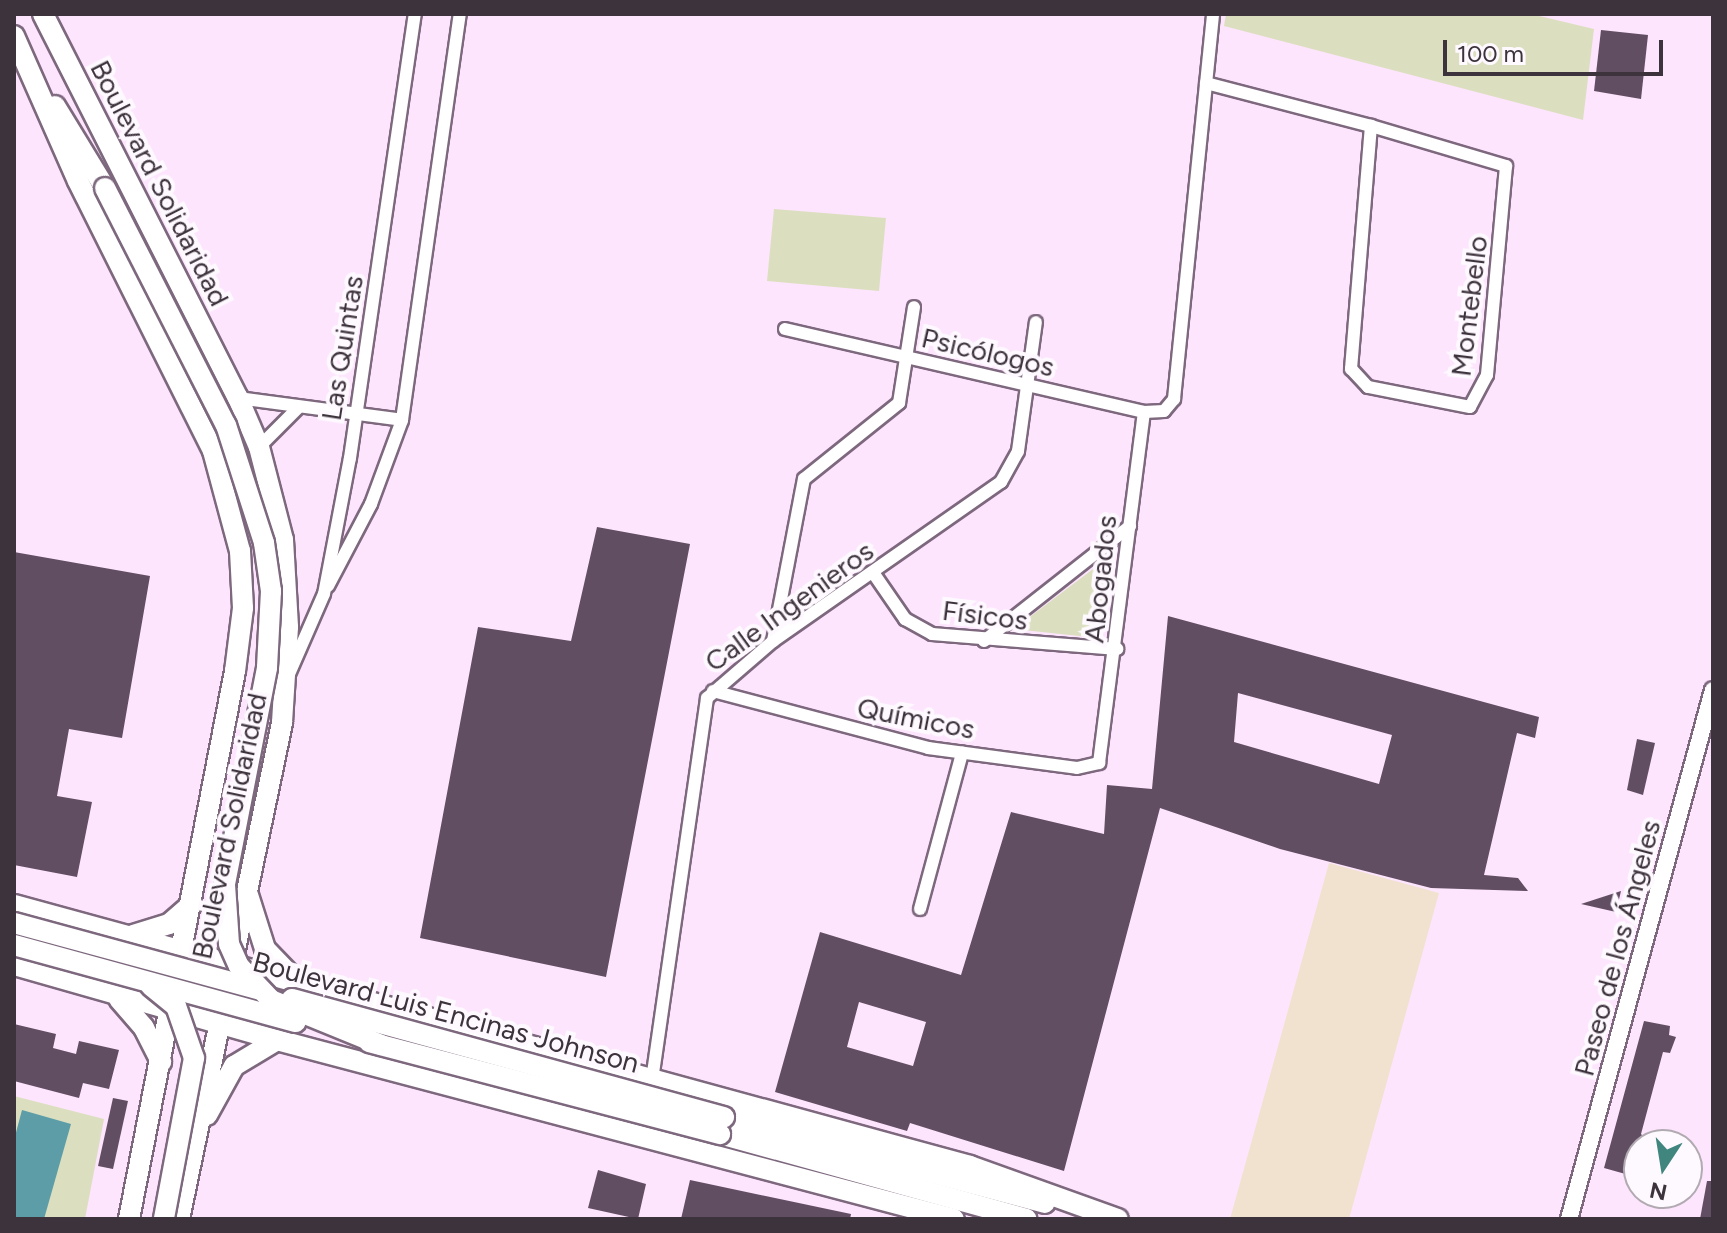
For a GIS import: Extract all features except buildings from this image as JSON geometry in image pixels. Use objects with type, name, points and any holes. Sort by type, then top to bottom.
[{"type":"main road","points":[[34,14],[47,21]]},
{"type":"main road","name":"Boulevard Solidaridad","points":[[47,21],[238,398],[259,447],[283,540],[287,681],[271,779],[217,1024],[179,1219]]},
{"type":"main road","name":"Boulevard Solidaridad","points":[[14,36],[78,181],[213,451],[233,508],[243,608],[183,950],[129,1219]]},
{"type":"main road","points":[[36,81],[105,188],[226,425],[266,555],[271,591],[267,668],[225,885],[229,944],[239,966],[271,1000],[381,1045]]},
{"type":"main road","points":[[216,769],[244,781],[271,779]]},
{"type":"main road","points":[[246,890],[265,949],[298,983]]},
{"type":"main road","points":[[14,905],[970,1166],[1118,1219]]},
{"type":"main road","points":[[127,935],[169,924],[191,905]]},
{"type":"main road","points":[[23,925],[154,988],[176,1006],[189,1032],[192,1091],[164,1219]]},
{"type":"main road","name":"Boulevard Luis Encinas Johnson","points":[[23,925],[722,1126]]},
{"type":"main road","name":"Boulevard Luis Encinas Johnson","points":[[14,945],[381,1045],[722,1126]]},
{"type":"main road","points":[[14,965],[171,1012],[954,1219]]},
{"type":"main road","points":[[112,994],[135,1014],[161,1062]]},
{"type":"main road","points":[[194,1144],[234,1066],[277,1040]]},
{"type":"main road","points":[[722,1126],[1026,1219]]},
{"type":"main road","points":[[722,1126],[1106,1219]]},
{"type":"street","name":"Las Quintas","points":[[287,681],[324,594],[356,412],[415,14]]},
{"type":"street","points":[[324,594],[371,504],[402,420],[460,14]]},
{"type":"street","points":[[1144,412],[1164,411],[1174,399],[1213,14]]},
{"type":"street","name":"Montebello","points":[[1206,83],[1371,126],[1501,163],[1507,170],[1487,375],[1470,407],[1368,387],[1351,369],[1371,126]]},
{"type":"street","points":[[773,641],[804,479],[892,413],[906,391],[914,307]]},
{"type":"street","name":"Calle Ingenieros","points":[[652,1080],[698,731],[713,691],[773,641],[874,574],[1001,482],[1018,451],[1036,322]]},
{"type":"street","name":"Psicólogos","points":[[785,329],[1144,412]]},
{"type":"street","points":[[238,398],[402,420]]},
{"type":"street","points":[[259,447],[298,408]]},
{"type":"street","name":"Abogados","points":[[1105,752],[1144,412]]},
{"type":"street","points":[[984,641],[1130,526]]},
{"type":"street","name":"Físicos","points":[[874,574],[917,629],[984,641],[1117,649]]},
{"type":"street","name":"Paseo de los Ángeles","points":[[1569,1219],[1713,690]]},
{"type":"street","name":"Químicos","points":[[713,691],[851,731],[962,753],[1077,768],[1093,767],[1105,752]]},
{"type":"street","points":[[920,909],[962,753]]},
{"type":"shaded area","points":[[1226,14],[1531,14],[1594,29],[1583,120],[1224,26]]},
{"type":"shaded area","points":[[774,209],[886,218],[879,291],[767,281]]},
{"type":"shaded area","points":[[1097,566],[1107,570],[1098,638],[1023,630],[1023,622]]},
{"type":"shaded area","points":[[1329,863],[1439,893],[1349,1219],[1230,1219]]},
{"type":"shaded area","points":[[14,1096],[104,1119],[85,1219],[14,1219]]},
{"type":"shaded area","points":[[22,1110],[71,1124],[44,1219],[14,1219],[14,1140]]}]
